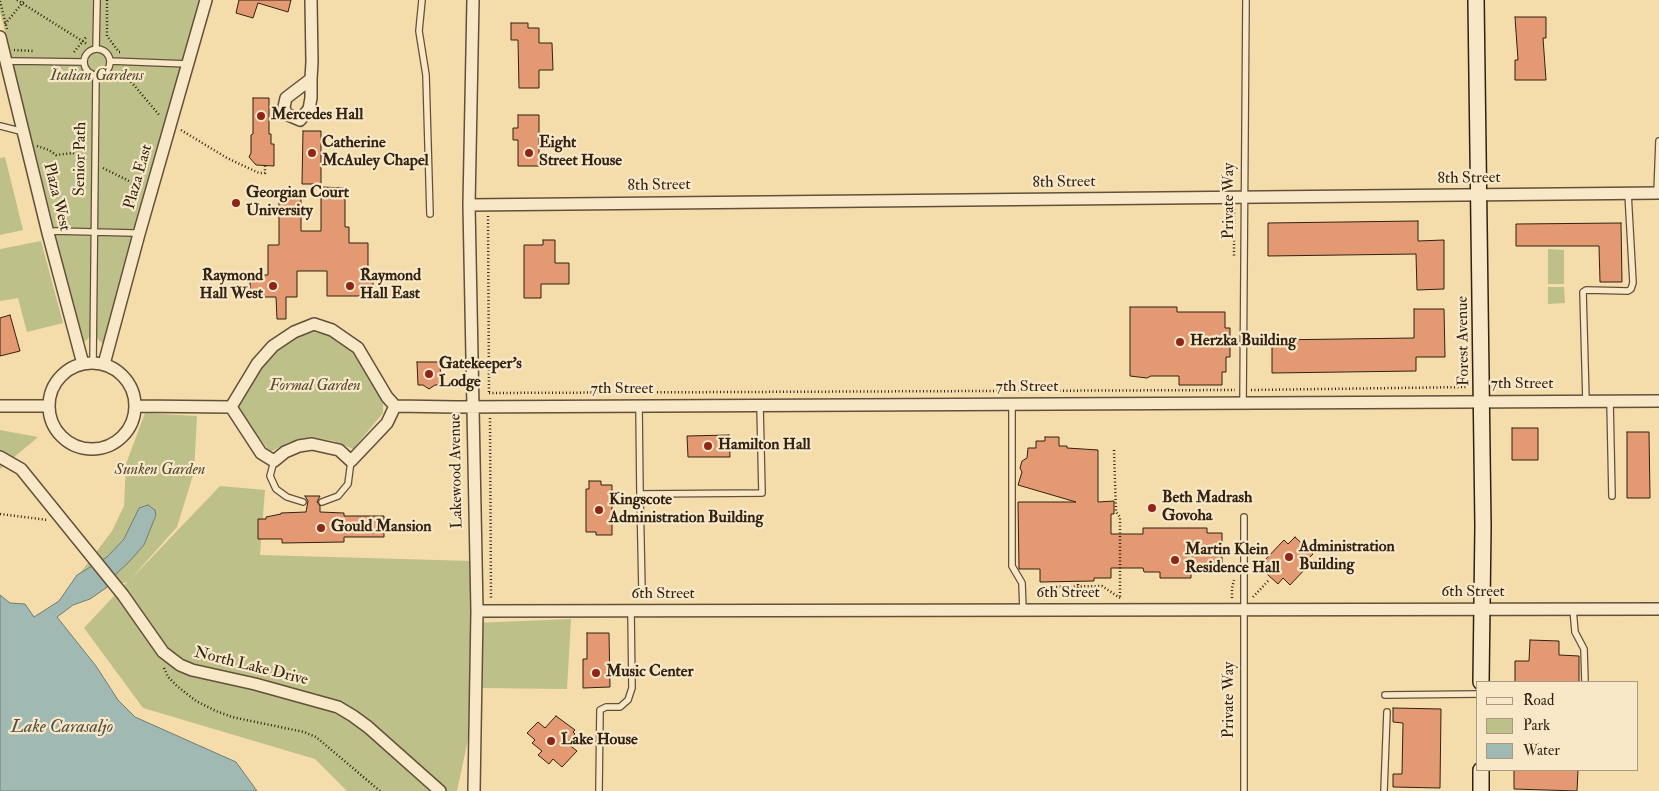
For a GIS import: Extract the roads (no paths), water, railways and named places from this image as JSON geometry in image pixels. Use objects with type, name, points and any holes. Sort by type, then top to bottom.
[{"type":"street","name":"Plaza East","points":[[93,364],[139,234],[206,0]]},
{"type":"street","points":[[311,0],[311,79]]},
{"type":"street","name":"Lakewood Avenue","points":[[472,0],[470,204],[477,611],[474,791]]},
{"type":"street","name":"Forest Avenue","points":[[1476,0],[1483,526],[1481,681]]},
{"type":"street","name":"Plaza West","points":[[0,37],[48,233],[93,364]]},
{"type":"street","name":"8th Street","points":[[470,204],[1658,193]]},
{"type":"street","points":[[314,324],[332,330],[358,348],[395,406],[387,423],[351,461],[339,450],[312,444],[299,446],[285,452],[274,461],[261,452],[231,407],[257,364],[273,346],[294,332],[314,324]]},
{"type":"street","points":[[93,364],[116,370],[126,380],[133,392],[136,406],[134,418],[124,434],[109,446],[85,449],[73,445],[63,438],[55,428],[50,416],[49,406],[52,390],[59,378],[70,369],[93,364]]},
{"type":"street","name":"7th Street","points":[[395,406],[1244,403],[1482,394],[1586,401],[1659,401]]},
{"type":"street","points":[[0,406],[49,406]]},
{"type":"street","points":[[136,406],[231,407]]},
{"type":"street","name":"North Lake Drive","points":[[0,457],[21,469],[123,595],[163,652],[180,665],[192,670],[255,684],[338,707],[368,727],[440,791]]},
{"type":"street","name":"6th Street","points":[[477,611],[1023,610],[1120,604],[1244,610],[1659,608]]},
{"type":"street","points":[[1481,771],[1481,791]]},
{"type":"lane","points":[[96,48],[97,0]]},
{"type":"lane","points":[[422,0],[419,31],[426,75],[430,214]]},
{"type":"lane","name":"Private Way","points":[[1244,403],[1246,0]]},
{"type":"lane","points":[[96,48],[107,54],[110,61],[110,66],[105,73],[96,75],[88,72],[84,62],[88,52],[96,48]]},
{"type":"lane","points":[[110,61],[189,64]]},
{"type":"lane","points":[[6,62],[84,62]]},
{"type":"lane","name":"Senior Path","points":[[93,364],[96,75]]},
{"type":"lane","points":[[0,126],[24,132]]},
{"type":"lane","points":[[1658,193],[1659,141]]},
{"type":"lane","points":[[1586,401],[1583,292],[1586,290],[1628,291],[1631,289],[1633,283],[1628,193]]},
{"type":"lane","points":[[48,233],[55,231],[139,234]]},
{"type":"lane","points":[[1610,401],[1612,496]]},
{"type":"lane","points":[[1012,404],[1012,566],[1022,583],[1023,610]]},
{"type":"lane","points":[[639,406],[642,591]]},
{"type":"lane","points":[[640,494],[762,493],[760,406]]},
{"type":"lane","points":[[274,461],[270,476],[276,489],[287,497],[303,502]]},
{"type":"lane","points":[[322,502],[338,496],[348,484],[351,461]]},
{"type":"lane","name":"Private Way","points":[[1244,517],[1244,791]]},
{"type":"lane","points":[[1573,609],[1575,632],[1584,649],[1585,681]]},
{"type":"lane","points":[[599,791],[600,710],[606,707],[620,707],[628,700],[632,688],[631,611]]},
{"type":"lane","points":[[1384,695],[1476,694]]},
{"type":"lane","points":[[1384,791],[1387,712]]},
{"type":"water","name":"Lake Carasaljo","points":[[148,505],[155,510],[156,515],[144,545],[118,572],[106,588],[90,599],[73,605],[57,617],[96,666],[118,700],[135,717],[236,762],[257,791],[0,791],[0,595],[10,603],[25,604],[34,617],[59,601],[77,575],[107,557],[124,539],[139,508]]},
{"type":"place","name":"Mercedes Hall","points":[[261,116]]},
{"type":"place","name":"Catherine McAuley Chapel","points":[[312,153]]},
{"type":"place","name":"Eight Street House","points":[[529,153]]},
{"type":"place","name":"Georgian Court University","points":[[236,203]]},
{"type":"place","name":"Raymond Hall West","points":[[273,286]]},
{"type":"place","name":"Raymond Hall East","points":[[350,286]]},
{"type":"place","name":"Herzka Building","points":[[1180,342]]},
{"type":"place","name":"Gatekeeper's Lodge","points":[[429,374]]},
{"type":"place","name":"Hamilton Hall","points":[[708,446]]},
{"type":"place","name":"Beth Madrash Govoha","points":[[1152,508]]},
{"type":"place","name":"Kingscote Administration Building","points":[[599,510]]},
{"type":"place","name":"Gould Mansion","points":[[321,528]]},
{"type":"place","name":"Administration Building","points":[[1289,557]]},
{"type":"place","name":"Martin Klein Residence Hall","points":[[1175,560]]},
{"type":"place","name":"Music Center","points":[[596,673]]},
{"type":"place","name":"Lake House","points":[[551,741]]},
{"type":"park label","name":"Italian Gardens","points":[[97,77]]},
{"type":"park label","name":"Formal Garden","points":[[315,387]]},
{"type":"park label","name":"Sunken Garden","points":[[160,471]]}]
